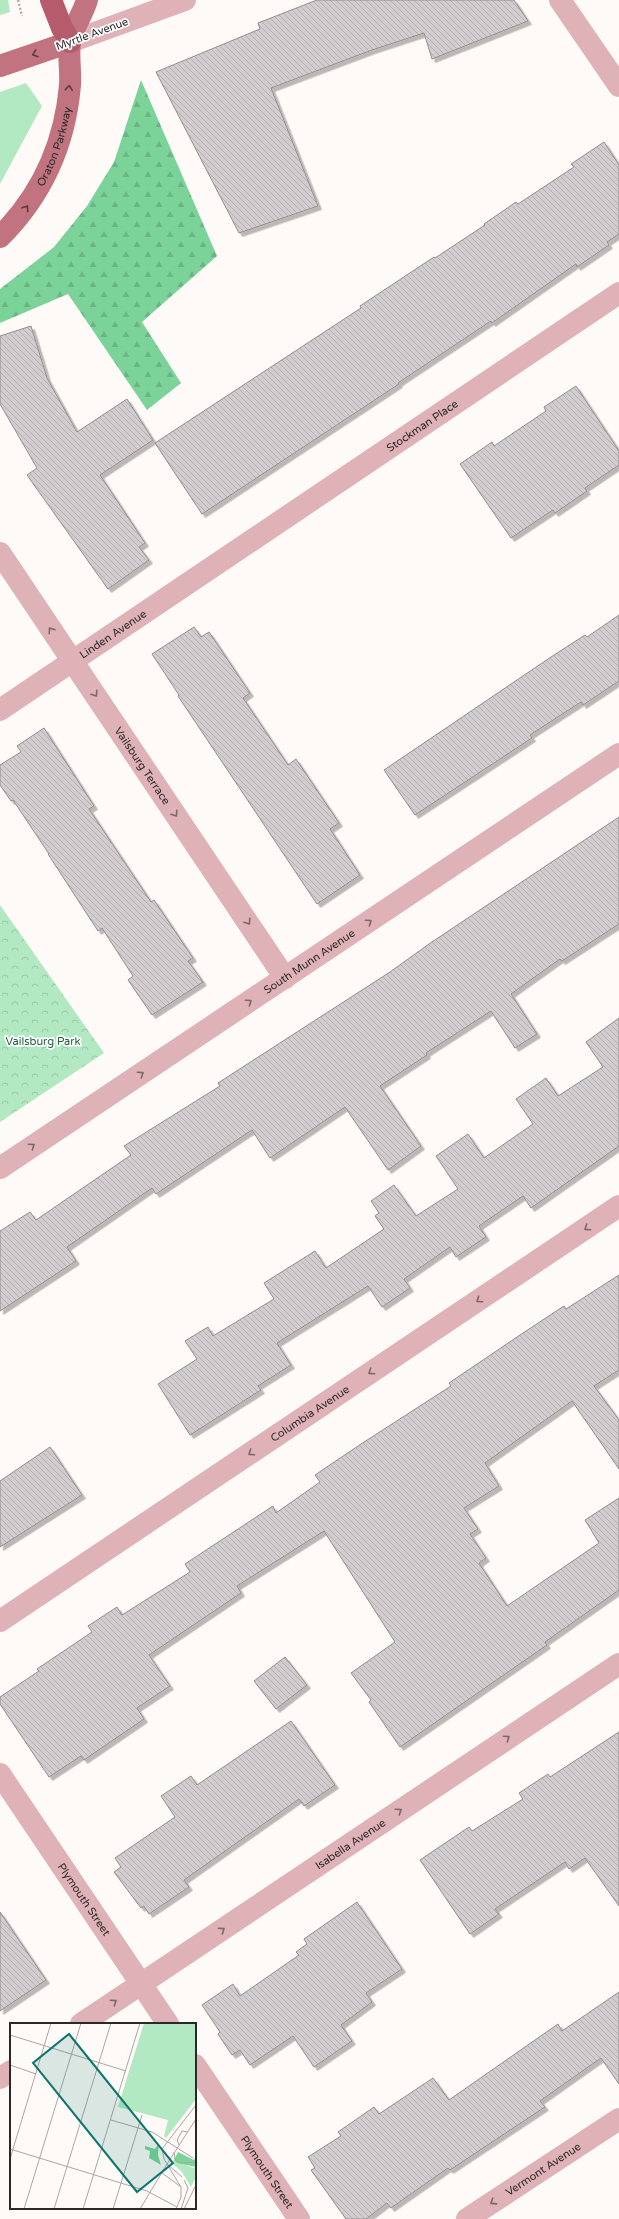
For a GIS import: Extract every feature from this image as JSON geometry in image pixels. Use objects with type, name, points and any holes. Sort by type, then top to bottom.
[{"type":"highway","points":[[51,0],[62,28],[70,42]]},
{"type":"main road","points":[[70,42],[87,0]]},
{"type":"main road","name":"Myrtle Avenue","points":[[0,66],[70,42]]},
{"type":"main road","name":"Oraton Parkway","points":[[0,238],[23,213],[39,190],[54,159],[64,126],[70,86],[70,42]]},
{"type":"street","name":"Myrtle Avenue","points":[[70,42],[185,0]]},
{"type":"street","points":[[560,0],[619,86]]},
{"type":"street","name":"Stockman Place","points":[[226,559],[619,294]]},
{"type":"street","name":"Vailsburg Terrace","points":[[0,553],[285,978]]},
{"type":"street","name":"Linden Avenue","points":[[0,710],[226,559]]},
{"type":"street","name":"South Munn Avenue","points":[[0,1168],[619,754]]},
{"type":"street","name":"Columbia Avenue","points":[[0,1621],[619,1206]]},
{"type":"street","name":"Isabella Avenue","points":[[82,2023],[619,1664]]},
{"type":"street","name":"Plymouth Street","points":[[0,1774],[167,2023]]},
{"type":"street","name":"Plymouth Street","points":[[196,2066],[299,2219]]},
{"type":"street","points":[[0,2078],[10,2072]]},
{"type":"street","name":"Vermont Avenue","points":[[468,2219],[619,2119]]},
{"type":"path","points":[[18,0],[22,16]]},
{"type":"green space","points":[[0,0],[8,0],[10,12],[0,15]]},
{"type":"green space","points":[[141,80],[217,256],[142,322],[181,383],[147,410],[68,294],[0,323],[0,289],[54,247],[87,206],[114,162]]},
{"type":"green space","points":[[26,83],[42,106],[0,184],[0,92]]},
{"type":"green space","name":"Vailsburg Park","points":[[0,905],[104,1053],[0,1122]]},
{"type":"building","points":[[317,0],[514,0],[528,21],[432,59],[424,33],[372,50],[271,88],[318,206],[239,233],[156,72],[260,29],[258,23]]},
{"type":"building","points":[[604,142],[619,165],[619,234],[607,242],[609,245],[577,267],[576,264],[492,323],[491,321],[398,383],[399,384],[202,514],[155,443],[361,308],[360,306],[485,225],[484,224],[516,202],[518,204],[574,167],[571,164]]},
{"type":"building","points":[[31,326],[47,378],[77,432],[127,399],[153,440],[100,475],[145,543],[139,547],[149,560],[108,589],[27,475],[37,468],[0,404],[0,336]]},
{"type":"building","points":[[576,386],[619,451],[619,465],[585,488],[587,491],[555,513],[553,510],[511,538],[460,464],[492,442],[494,446],[546,411],[544,407]]},
{"type":"building","points":[[619,615],[619,681],[583,705],[581,702],[530,735],[532,738],[415,815],[384,770],[551,657],[585,635],[587,637]]},
{"type":"building","points":[[194,627],[201,637],[209,632],[250,693],[243,698],[288,765],[296,759],[339,823],[330,829],[360,875],[317,904],[178,696],[179,695],[152,654]]},
{"type":"building","points":[[44,728],[94,806],[89,809],[151,902],[154,900],[193,958],[188,961],[203,982],[152,1015],[128,980],[133,976],[102,928],[98,931],[13,800],[11,801],[0,785],[0,765],[21,752],[17,746]]},
{"type":"building","points":[[619,817],[619,924],[562,961],[560,959],[511,994],[537,1034],[515,1048],[491,1011],[426,1053],[427,1055],[380,1086],[421,1146],[388,1170],[345,1107],[270,1158],[252,1130],[156,1194],[152,1188],[67,1247],[76,1261],[0,1311],[0,1231],[30,1212],[36,1220],[131,1155],[124,1146],[220,1086],[218,1083],[390,972],[429,944]]},
{"type":"building","points":[[619,1018],[619,1146],[531,1208],[523,1196],[479,1226],[486,1237],[456,1257],[450,1247],[404,1279],[410,1288],[382,1307],[368,1286],[277,1343],[291,1365],[258,1386],[261,1390],[190,1435],[158,1384],[197,1359],[185,1341],[208,1327],[213,1336],[274,1299],[264,1283],[315,1251],[326,1268],[384,1229],[375,1216],[379,1213],[371,1201],[394,1185],[416,1216],[458,1189],[436,1156],[468,1134],[484,1158],[533,1124],[516,1099],[546,1078],[558,1096],[603,1067],[586,1042]]},
{"type":"building","points":[[619,1275],[619,1370],[594,1386],[619,1420],[619,1469],[572,1401],[485,1463],[499,1486],[464,1508],[478,1529],[470,1534],[486,1558],[479,1563],[507,1606],[599,1543],[585,1520],[619,1498],[619,1590],[545,1642],[547,1645],[400,1747],[369,1702],[371,1700],[351,1673],[395,1642],[324,1531],[237,1586],[241,1593],[149,1655],[170,1686],[137,1708],[144,1719],[84,1760],[81,1756],[49,1777],[0,1704],[0,1697],[39,1671],[37,1669],[92,1632],[88,1626],[117,1607],[122,1615],[190,1572],[185,1564],[273,1506],[276,1513],[320,1482],[315,1475],[451,1386],[449,1383],[564,1306],[566,1309]]},
{"type":"building","points":[[50,1447],[82,1495],[0,1547],[0,1481]]},
{"type":"building","points":[[285,1657],[307,1685],[276,1709],[254,1681]]},
{"type":"building","points":[[291,1721],[335,1785],[304,1806],[299,1799],[184,1880],[189,1887],[149,1914],[144,1906],[141,1908],[114,1872],[121,1867],[115,1858],[175,1817],[161,1796],[191,1776],[197,1785]]},
{"type":"building","points":[[619,1732],[619,1906],[585,1858],[569,1869],[565,1862],[495,1909],[499,1914],[470,1934],[420,1860],[469,1827],[472,1831],[523,1799],[519,1793],[548,1774],[550,1777]]},
{"type":"building","points":[[357,1902],[402,1969],[366,1993],[372,2002],[341,2025],[352,2041],[314,2067],[293,2036],[250,2065],[240,2050],[232,2055],[218,2034],[220,2032],[202,2005],[233,1984],[240,1996],[299,1955],[296,1952],[307,1944],[304,1939]]},
{"type":"building","points":[[0,1912],[46,1980],[0,2011]]},
{"type":"building","points":[[619,1992],[619,2084],[601,2058],[540,2101],[545,2107],[450,2170],[448,2168],[391,2208],[387,2203],[366,2219],[346,2219],[311,2170],[315,2168],[308,2157],[341,2136],[338,2132],[374,2107],[379,2114],[433,2078],[449,2100],[558,2024],[562,2031]]}]
